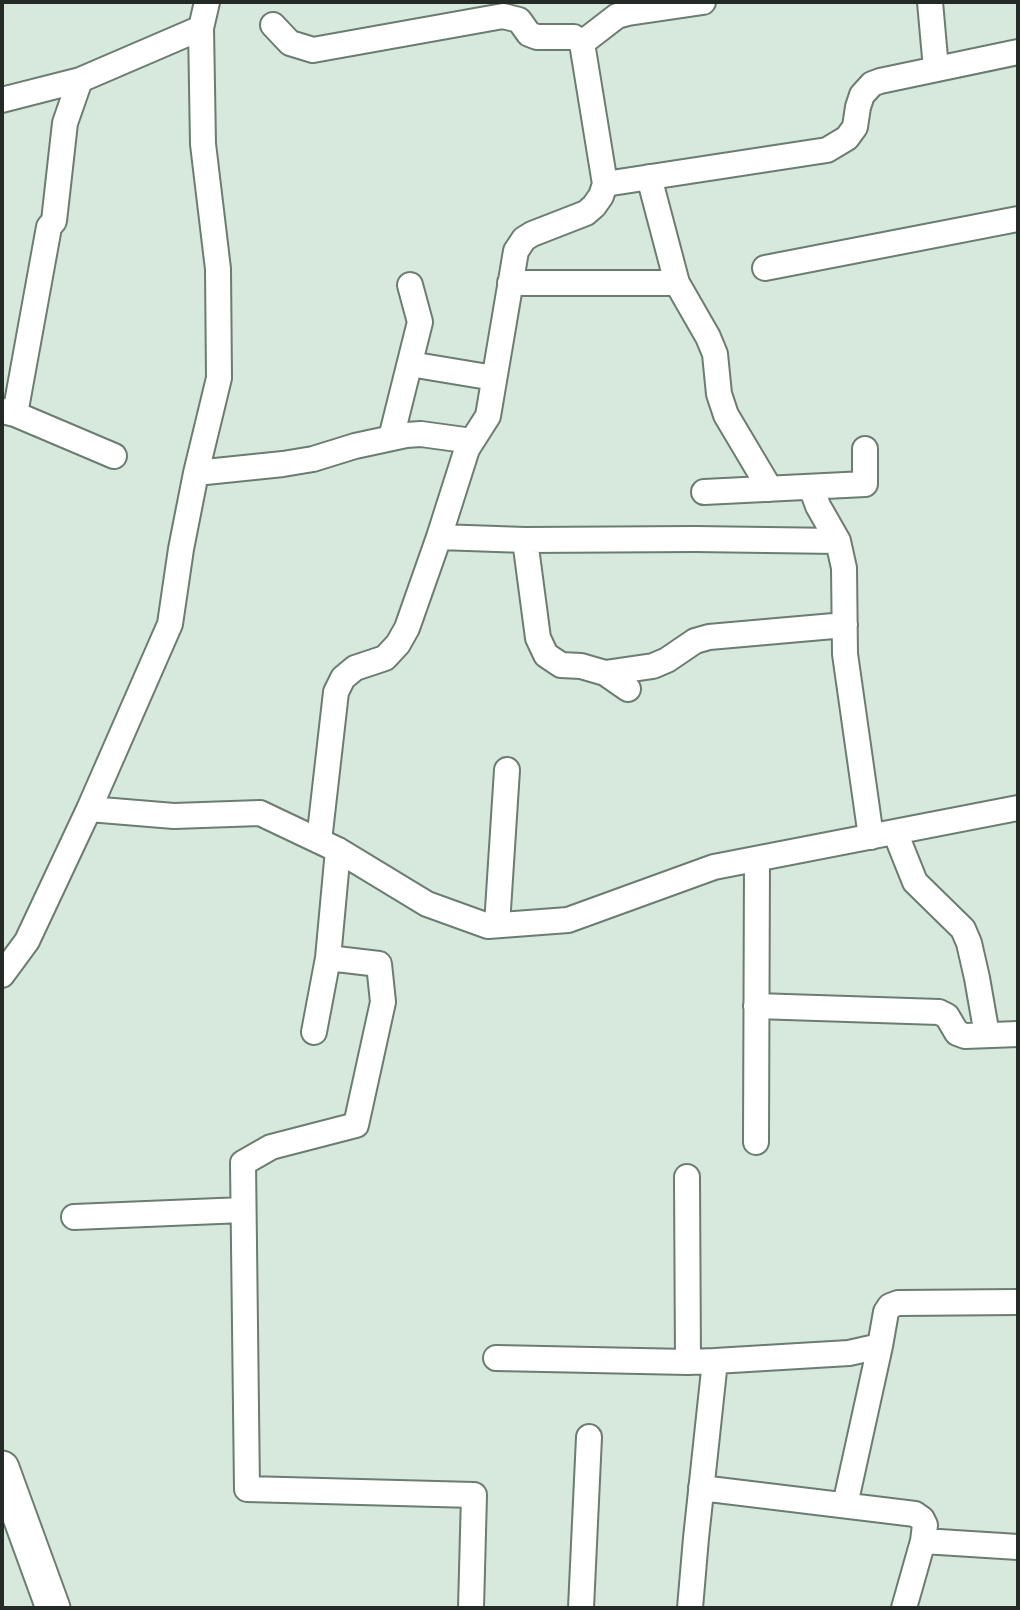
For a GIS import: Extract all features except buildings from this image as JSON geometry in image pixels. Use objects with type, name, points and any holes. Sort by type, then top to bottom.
[{"type":"street","points":[[2,975],[27,941],[170,624],[181,549],[219,378],[218,269],[203,144],[201,28],[207,2]]},
{"type":"street","points":[[582,43],[617,16],[703,2]]},
{"type":"street","points":[[930,2],[936,69]]},
{"type":"street","points":[[273,25],[290,43],[313,50],[503,16],[519,20],[529,34],[537,37],[574,37],[582,43],[605,184],[601,196],[586,213],[532,234],[524,239],[516,251],[488,416],[467,449],[407,628],[398,644],[385,658],[355,668],[343,678],[336,692],[328,846],[328,958],[314,1032]]},
{"type":"street","points":[[2,100],[80,80],[201,28]]},
{"type":"street","points":[[605,184],[827,150],[847,138],[855,127],[862,94],[872,84],[1018,52]]},
{"type":"street","points":[[80,80],[65,123],[54,221],[49,227],[8,412],[114,456]]},
{"type":"street","points":[[649,177],[677,283],[715,354],[719,394],[726,415],[770,489]]},
{"type":"street","points":[[765,268],[1018,219]]},
{"type":"street","points":[[510,283],[677,283]]},
{"type":"street","points":[[391,438],[420,322],[410,285]]},
{"type":"street","points":[[410,364],[494,378]]},
{"type":"street","points":[[197,473],[283,464],[406,435],[472,441]]},
{"type":"street","points":[[704,492],[865,484],[865,449]]},
{"type":"street","points":[[811,487],[818,506],[838,541],[844,568],[845,654],[849,686],[883,834],[915,882],[963,929],[978,978],[987,1035]]},
{"type":"street","points":[[439,537],[526,540],[838,541]]},
{"type":"street","points":[[526,540],[538,638],[546,655],[561,666],[581,666],[605,673],[628,689]]},
{"type":"street","points":[[605,673],[653,666],[695,641],[709,637],[845,625]]},
{"type":"street","points":[[497,925],[507,770]]},
{"type":"street","points":[[89,808],[174,816],[260,813],[328,846],[426,904],[488,926],[568,920],[714,867],[1018,808]]},
{"type":"street","points":[[756,1142],[757,859]]},
{"type":"street","points":[[328,958],[379,964],[383,1002],[356,1125],[271,1147],[243,1163],[247,1489],[474,1495],[471,1608]]},
{"type":"street","points":[[756,1006],[939,1012],[947,1016],[957,1033],[965,1036],[1018,1034]]},
{"type":"street","points":[[687,1177],[688,1362]]},
{"type":"street","points":[[74,1217],[243,1210]]},
{"type":"street","points":[[845,1505],[886,1312],[890,1306],[898,1303],[1018,1302]]},
{"type":"street","points":[[496,1359],[688,1362],[849,1353],[880,1346]]},
{"type":"street","points":[[690,1608],[715,1361]]},
{"type":"street","points":[[581,1608],[589,1437]]},
{"type":"street","points":[[2,1468],[53,1608]]},
{"type":"street","points":[[701,1488],[915,1514],[925,1525],[904,1608]]},
{"type":"street","points":[[923,1541],[1018,1547]]}]
